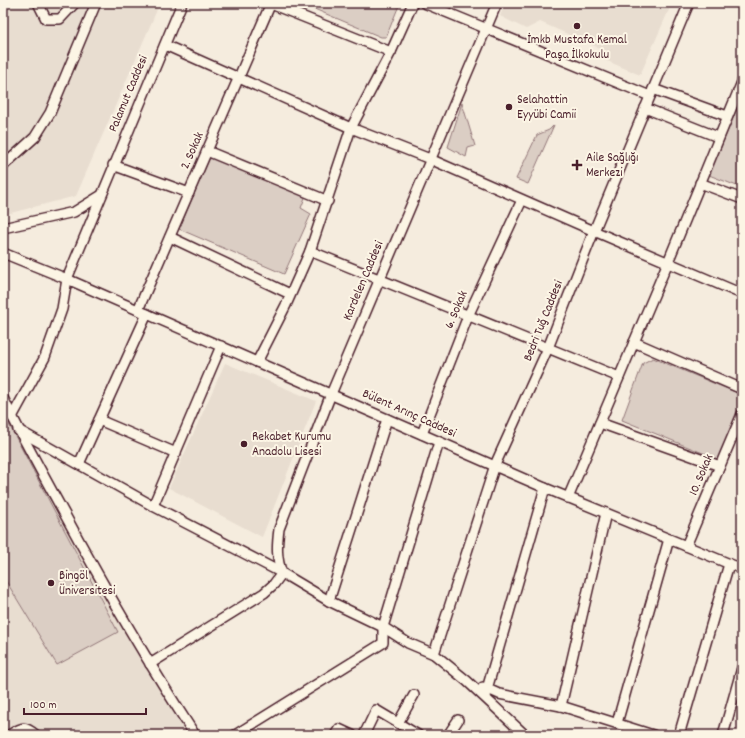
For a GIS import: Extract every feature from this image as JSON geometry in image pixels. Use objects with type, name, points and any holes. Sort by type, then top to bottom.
[{"type":"street","points":[[38,3],[46,19],[60,19],[75,3]]},
{"type":"street","points":[[3,166],[35,136],[50,113],[96,3]]},
{"type":"street","name":"Palamut Caddesi","points":[[12,417],[45,357],[62,309],[67,279],[100,196],[182,3]]},
{"type":"street","points":[[271,3],[391,52]]},
{"type":"street","name":"2. Sokak","points":[[138,310],[271,3]]},
{"type":"street","points":[[257,362],[310,251],[352,128],[391,52],[413,3]]},
{"type":"street","points":[[424,3],[651,93],[728,116]]},
{"type":"street","name":"Kardelen Caddesi","points":[[282,573],[276,550],[279,529],[331,394],[497,3]]},
{"type":"street","name":"Bedri Tuğ Caddesi","points":[[434,654],[495,465],[548,348],[594,231],[689,3]]},
{"type":"street","points":[[165,45],[352,128],[430,159],[742,294]]},
{"type":"street","points":[[568,498],[742,82]]},
{"type":"street","points":[[645,108],[718,137]]},
{"type":"street","points":[[207,151],[328,201]]},
{"type":"street","points":[[114,165],[189,193]]},
{"type":"street","points":[[700,183],[742,199]]},
{"type":"street","points":[[3,228],[74,212],[100,196]]},
{"type":"street","name":"6. Sokak","points":[[422,434],[468,316],[522,200]]},
{"type":"street","points":[[170,237],[290,294]]},
{"type":"street","points":[[310,251],[619,377]]},
{"type":"street","name":"Bülent Arınç Caddesi","points":[[3,253],[67,279],[439,442],[495,465],[544,488],[742,570]]},
{"type":"street","points":[[79,464],[147,314]]},
{"type":"street","points":[[634,342],[742,389]]},
{"type":"street","points":[[153,506],[221,346]]},
{"type":"street","points":[[3,398],[18,430],[89,560],[150,664],[195,735]]},
{"type":"street","name":"10. Sokak","points":[[686,546],[720,466],[739,427],[742,414]]},
{"type":"street","points":[[329,601],[387,419]]},
{"type":"street","points":[[99,420],[176,453]]},
{"type":"street","points":[[600,422],[720,466]]},
{"type":"street","points":[[18,430],[153,506],[282,573],[329,601],[383,627],[408,643],[434,654],[467,681],[525,735]]},
{"type":"street","points":[[235,735],[383,643],[383,627],[439,442]]},
{"type":"street","points":[[486,698],[487,689],[544,488]]},
{"type":"street","points":[[561,706],[606,514]]},
{"type":"street","points":[[617,723],[669,539]]},
{"type":"street","points":[[679,735],[729,564]]},
{"type":"street","points":[[150,664],[264,593],[274,584],[282,573]]},
{"type":"street","points":[[723,735],[742,668]]},
{"type":"street","points":[[467,681],[499,694],[561,706],[653,735]]},
{"type":"street","points":[[398,723],[414,696]]},
{"type":"street","points":[[364,735],[376,710],[418,735]]},
{"type":"street","points":[[448,735],[458,720]]},
{"type":"street","points":[[10,735],[20,728],[25,727],[36,735]]},
{"type":"street","points":[[335,735],[339,729],[352,735]]},
{"type":"shaded area","points":[[3,3],[160,3],[76,196],[3,215]]},
{"type":"shaded area","points":[[300,3],[400,3],[386,37],[381,37]]},
{"type":"shaded area","points":[[505,3],[672,3],[640,75],[605,60],[606,55],[597,47],[540,22],[526,29],[500,16]]},
{"type":"shaded area","points":[[742,97],[742,188],[709,175]]},
{"type":"shaded area","points":[[462,103],[475,146],[468,148],[466,157],[448,147]]},
{"type":"shaded area","points":[[554,125],[528,184],[516,179],[537,135],[549,130]]},
{"type":"shaded area","points":[[213,157],[306,195],[301,208],[311,214],[284,274],[179,229],[209,159]]},
{"type":"shaded area","points":[[653,358],[742,395],[742,404],[720,460],[622,420],[643,363]]},
{"type":"shaded area","name":"Rekabet Kurumu Anadolu Lisesi","points":[[225,363],[316,401],[262,537],[169,488]]},
{"type":"shaded area","name":"Bingöl Üniversitesi","points":[[3,407],[57,512],[187,735],[3,735]]},
{"type":"shaded area","points":[[3,413],[118,632],[57,665],[3,576]]},
{"type":"place","name":"İmkb Mustafa Kemal Paşa İlkokulu","points":[[577,26]]},
{"type":"place","name":"Selahattin Eyyübi Camii","points":[[509,107]]},
{"type":"place","name":"Aile Sağlığı Merkezi","points":[[577,165]]},
{"type":"place","name":"Rekabet Kurumu Anadolu Lisesi","points":[[244,444]]},
{"type":"place","name":"Bingöl Üniversitesi","points":[[51,583]]}]
